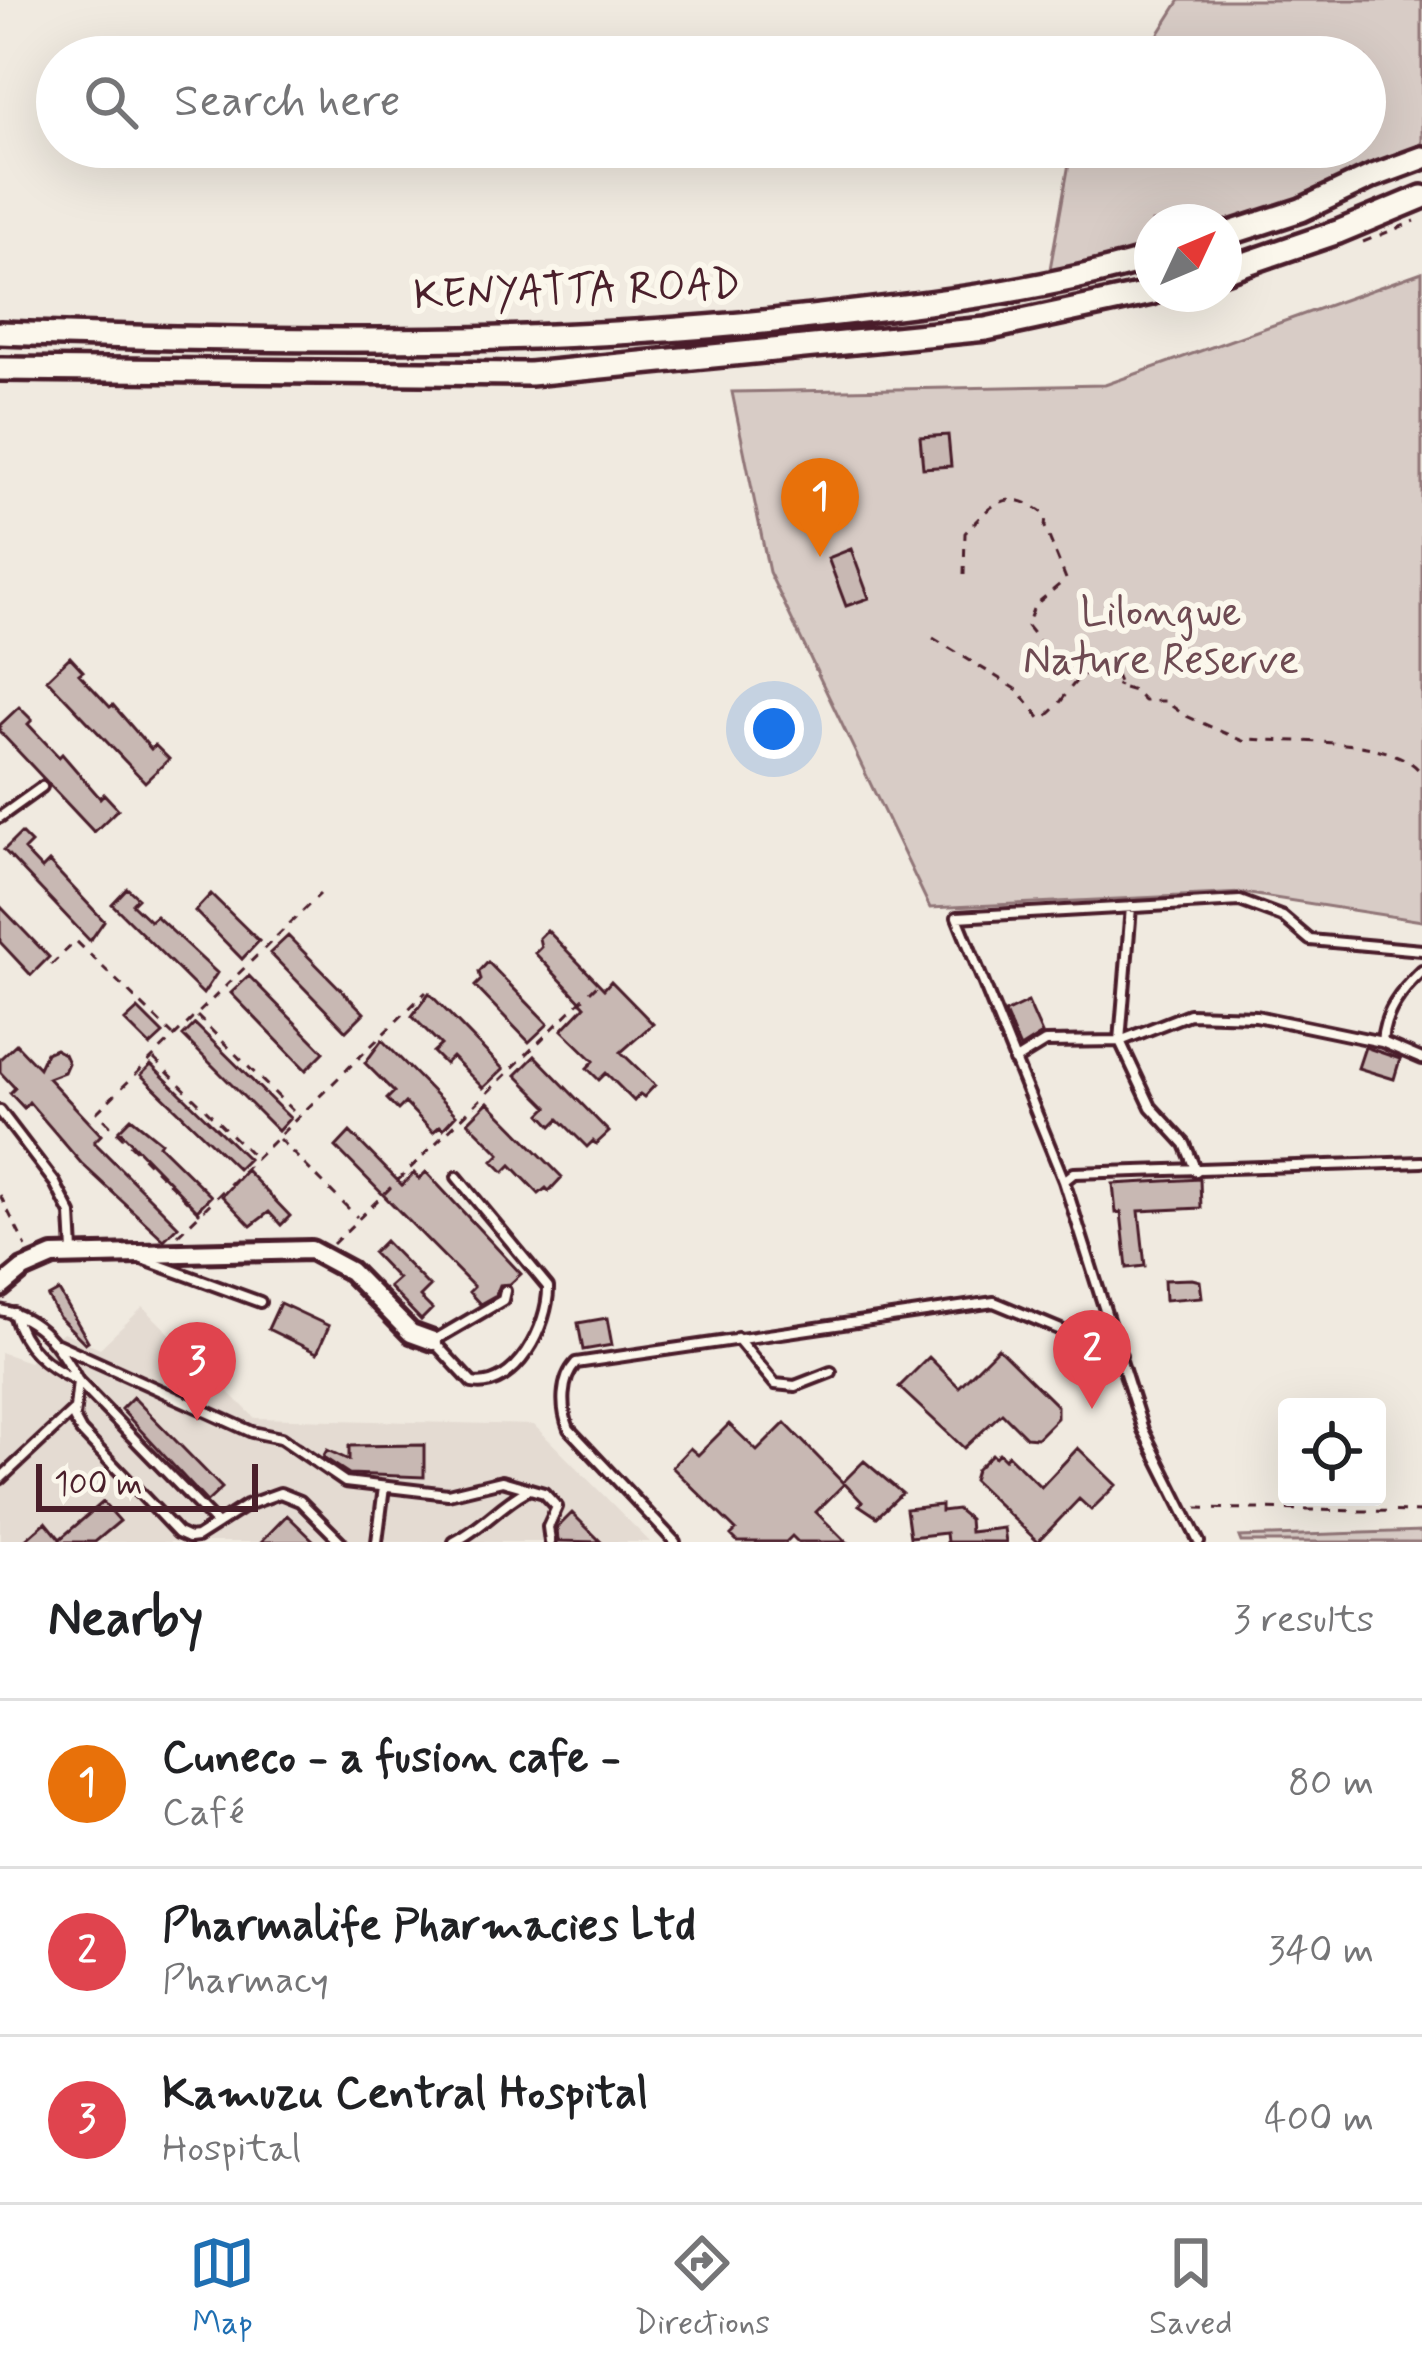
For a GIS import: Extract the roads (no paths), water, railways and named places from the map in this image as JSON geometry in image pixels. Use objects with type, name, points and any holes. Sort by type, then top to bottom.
[{"type":"main road","points":[[1242,229],[1301,210],[1422,158]]},
{"type":"main road","points":[[1242,265],[1422,197]]},
{"type":"main road","name":"KENYATTA ROAD","points":[[0,333],[190,339],[553,336],[760,323],[972,296],[1134,263]]},
{"type":"main road","name":"KENYATTA ROAD","points":[[0,369],[530,374],[986,329],[1134,297]]},
{"type":"street","points":[[0,1288],[53,1256],[298,1249],[323,1254],[350,1271],[411,1333],[433,1341]]},
{"type":"lane","points":[[0,817],[43,787]]},
{"type":"lane","points":[[1199,1542],[1143,1430],[1064,1180],[957,917],[1240,902],[1283,917],[1310,940],[1422,950]]},
{"type":"lane","points":[[1131,908],[1120,1041],[1151,1107],[1185,1144],[1196,1171]]},
{"type":"lane","points":[[1382,1042],[1393,1007],[1422,971]]},
{"type":"lane","points":[[1014,1060],[1045,1042],[1120,1041],[1190,1014],[1256,1016],[1382,1042],[1422,1059]]},
{"type":"lane","points":[[0,1111],[55,1183],[70,1214],[73,1254]]},
{"type":"lane","points":[[1064,1180],[1074,1173],[1422,1162]]},
{"type":"lane","points":[[457,1177],[544,1279],[549,1297],[516,1366],[497,1382],[472,1383],[433,1341],[494,1309],[505,1291]]},
{"type":"lane","points":[[129,1254],[260,1302]]},
{"type":"lane","points":[[675,1542],[569,1429],[563,1415],[565,1376],[575,1363],[994,1302],[1121,1355]]},
{"type":"lane","points":[[0,1310],[40,1328],[78,1381],[215,1522]]},
{"type":"lane","points":[[14,1313],[18,1329],[40,1358],[78,1381]]},
{"type":"lane","points":[[736,1338],[775,1384],[794,1386],[831,1372]]},
{"type":"lane","points":[[55,1343],[252,1432],[281,1438],[345,1482],[448,1494],[502,1481],[544,1492],[556,1507],[548,1527],[550,1542]]},
{"type":"lane","points":[[78,1381],[74,1410],[81,1431],[178,1533],[197,1537],[215,1522],[280,1492],[300,1501],[341,1542]]},
{"type":"lane","points":[[0,1478],[74,1410]]},
{"type":"lane","points":[[377,1542],[384,1486]]},
{"type":"lane","points":[[454,1542],[477,1532],[506,1502],[527,1490]]},
{"type":"place","name":"Cuneco - a fusion cafe -","points":[[820,557]]},
{"type":"place","name":"Pharmalife Pharmacies Ltd","points":[[1092,1409]]},
{"type":"place","name":"Kamuzu Central Hospital","points":[[197,1421]]},
{"type":"park label","name":"Lilongwe Nature Reserve","points":[[1161,637]]}]
